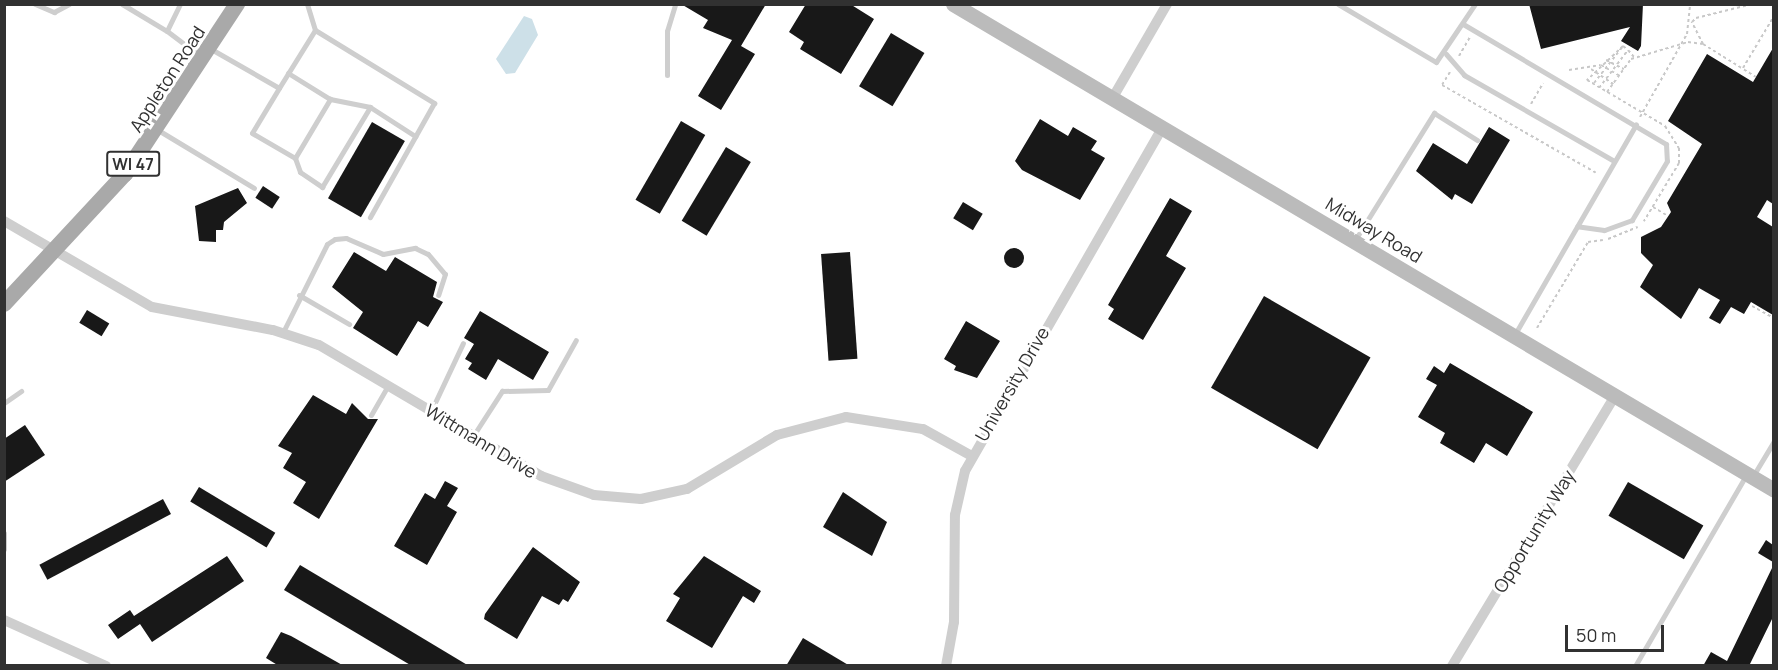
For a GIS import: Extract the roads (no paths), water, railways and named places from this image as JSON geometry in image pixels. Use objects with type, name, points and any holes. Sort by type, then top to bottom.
[{"type":"main road","name":"Appleton Road","points":[[4,304],[57,251],[158,130],[208,54],[237,4]]},
{"type":"main road","name":"Midway Road","points":[[954,4],[1773,490]]},
{"type":"street","points":[[1112,99],[1167,4]]},
{"type":"street","name":"University Drive","points":[[946,666],[954,622],[955,515],[972,456],[1162,129]]},
{"type":"street","name":"Wittmann Drive","points":[[4,221],[152,307],[283,332],[319,345],[551,481],[615,499],[687,489],[777,435],[838,418],[896,421],[972,456]]},
{"type":"street","name":"Opportunity Way","points":[[1452,666],[1615,396]]},
{"type":"street","points":[[4,620],[106,666]]},
{"type":"lane","points":[[35,4],[54,12],[69,4]]},
{"type":"lane","points":[[122,4],[208,54],[279,88]]},
{"type":"lane","points":[[167,31],[180,4]]},
{"type":"lane","points":[[308,4],[315,30],[434,103],[370,217]]},
{"type":"lane","points":[[667,75],[667,31],[675,4]]},
{"type":"lane","points":[[1338,4],[1436,62],[1446,54],[1475,4]]},
{"type":"lane","points":[[1463,24],[1636,124],[1668,150],[1658,178],[1626,225],[1604,230],[1578,225]]},
{"type":"lane","points":[[315,30],[252,133],[295,158],[300,172],[322,187],[369,108]]},
{"type":"lane","points":[[1446,54],[1464,75],[1614,161]]},
{"type":"lane","points":[[288,73],[330,99],[369,108],[416,136]]},
{"type":"lane","points":[[295,158],[330,99]]},
{"type":"lane","points":[[1354,241],[1434,113],[1477,140]]},
{"type":"lane","points":[[1514,336],[1636,124]]},
{"type":"lane","points":[[158,130],[254,188]]},
{"type":"lane","points":[[283,332],[299,295],[327,244],[346,238],[374,253],[415,248],[428,254],[445,274],[438,295]]},
{"type":"lane","points":[[299,295],[349,324]]},
{"type":"lane","points":[[473,436],[502,391],[548,390],[576,340]]},
{"type":"lane","points":[[430,411],[463,343]]},
{"type":"lane","points":[[371,415],[388,386]]},
{"type":"lane","points":[[4,403],[21,392]]},
{"type":"lane","points":[[1635,666],[1749,476],[1773,441]]},
{"type":"lane","points":[[4,533],[4,549]]}]
